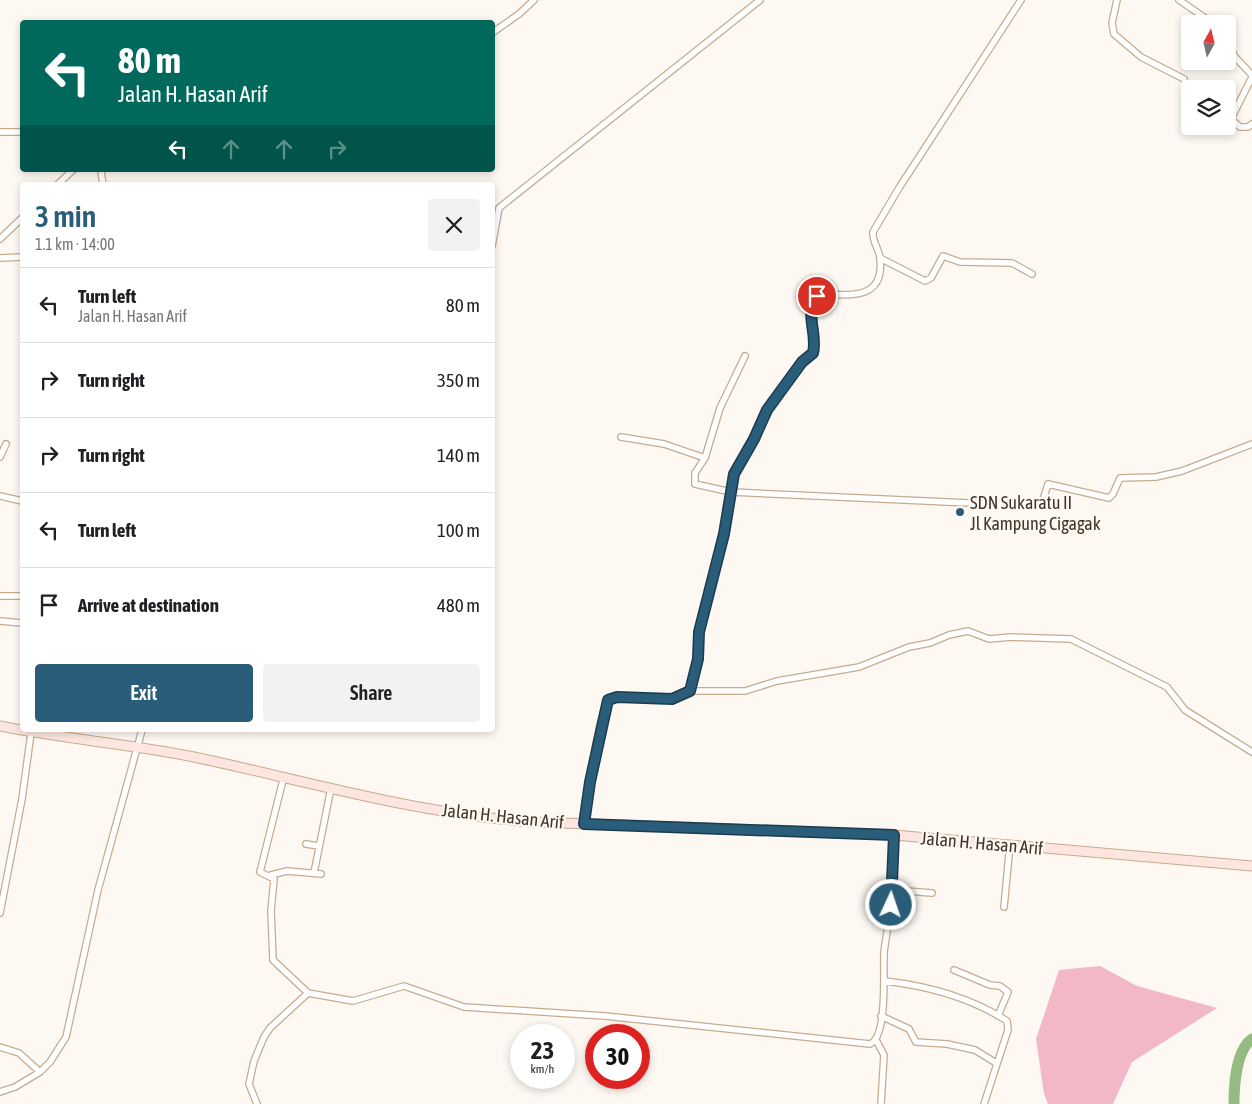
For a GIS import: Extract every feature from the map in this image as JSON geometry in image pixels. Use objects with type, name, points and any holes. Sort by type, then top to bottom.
[{"type":"main road","name":"Jalan H. Hasan Arif","points":[[0,726],[20,730]]},
{"type":"main road","name":"Jalan H. Hasan Arif","points":[[27,732],[136,748],[284,776],[331,788],[483,818],[584,824],[894,835],[1252,866]]},
{"type":"street","points":[[495,31],[520,14],[534,0]]},
{"type":"street","points":[[495,230],[499,208],[760,0]]},
{"type":"street","points":[[690,691],[698,659],[699,632],[724,534],[734,474],[754,439],[767,410],[802,362],[813,353],[814,341],[810,318],[815,298],[820,294],[848,297],[868,292],[878,278],[880,258],[873,232],[898,188],[1021,0]]},
{"type":"street","points":[[1117,0],[1112,23],[1114,34],[1141,57],[1184,79]]},
{"type":"street","points":[[1179,0],[1201,15]]},
{"type":"street","points":[[1236,58],[1252,76],[1231,120],[1240,127],[1248,127],[1252,124]]},
{"type":"street","points":[[0,132],[20,132]]},
{"type":"street","points":[[60,182],[71,172]]},
{"type":"street","points":[[0,239],[20,220]]},
{"type":"street","points":[[0,258],[20,256]]},
{"type":"street","points":[[880,258],[925,281],[931,278],[944,256],[966,262],[1012,263],[1032,274]]},
{"type":"street","points":[[745,356],[720,408],[705,458],[695,473],[694,484],[731,492],[1036,506],[1042,503],[1048,484],[1109,498],[1113,494],[1120,478],[1156,477],[1182,471],[1252,444]]},
{"type":"street","points":[[621,437],[664,444],[705,458]]},
{"type":"street","points":[[0,457],[6,444]]},
{"type":"street","points":[[0,496],[20,501]]},
{"type":"street","points":[[0,596],[20,596]]},
{"type":"street","points":[[0,622],[20,623]]},
{"type":"street","points":[[584,824],[590,782],[608,700],[617,697],[672,699],[690,691],[745,691],[777,681],[859,667],[908,647],[930,643],[949,635],[968,631],[989,638],[1071,639],[1166,687],[1186,710],[1252,752]]},
{"type":"street","points":[[0,1092],[15,1087],[50,1062],[62,1046],[69,1028],[98,890],[141,732]]},
{"type":"street","points":[[0,913],[22,799],[32,733]]},
{"type":"street","points":[[284,776],[260,872],[271,875],[287,871],[321,874]]},
{"type":"street","points":[[314,873],[331,788]]},
{"type":"street","points":[[881,1104],[884,1055],[876,1040],[885,981],[884,952],[893,890],[894,835]]},
{"type":"street","points":[[306,844],[319,846]]},
{"type":"street","points":[[1004,907],[1010,844]]},
{"type":"street","points":[[271,875],[274,879],[272,911],[273,959],[277,966],[308,993],[356,1001],[368,995],[404,986],[464,1007],[605,1016],[851,1043],[870,1044],[876,1040]]},
{"type":"street","points":[[893,890],[932,893]]},
{"type":"street","points":[[954,970],[990,985],[1000,986],[1008,992],[998,1016]]},
{"type":"street","points":[[885,981],[931,988],[964,999],[1007,1021],[1009,1026],[984,1104]]},
{"type":"street","points":[[258,1104],[250,1090],[250,1081],[264,1037],[308,993]]},
{"type":"street","points":[[881,1016],[909,1029],[916,1042],[947,1044],[975,1050],[996,1064]]},
{"type":"street","points":[[0,1047],[19,1054],[38,1070]]},
{"type":"shaded area","points":[[1100,966],[1137,986],[1217,1008],[1132,1062],[1113,1104],[1048,1104],[1044,1094],[1036,1039],[1059,970]]},
{"type":"waterway","points":[[1234,1104],[1235,1078],[1239,1060],[1242,1051],[1252,1039]]},
{"type":"place","name":"SDN Sukaratu II Jl Kampung Cigagak","points":[[960,512]]},
{"type":"route","points":[[817,296],[810,318],[810,325],[814,335],[813,353],[802,362],[767,410],[754,439],[734,474],[724,534],[699,632],[698,659],[690,691],[678,698],[672,699],[617,697],[608,700],[604,710],[590,782],[584,824],[894,835],[891,905]]}]
